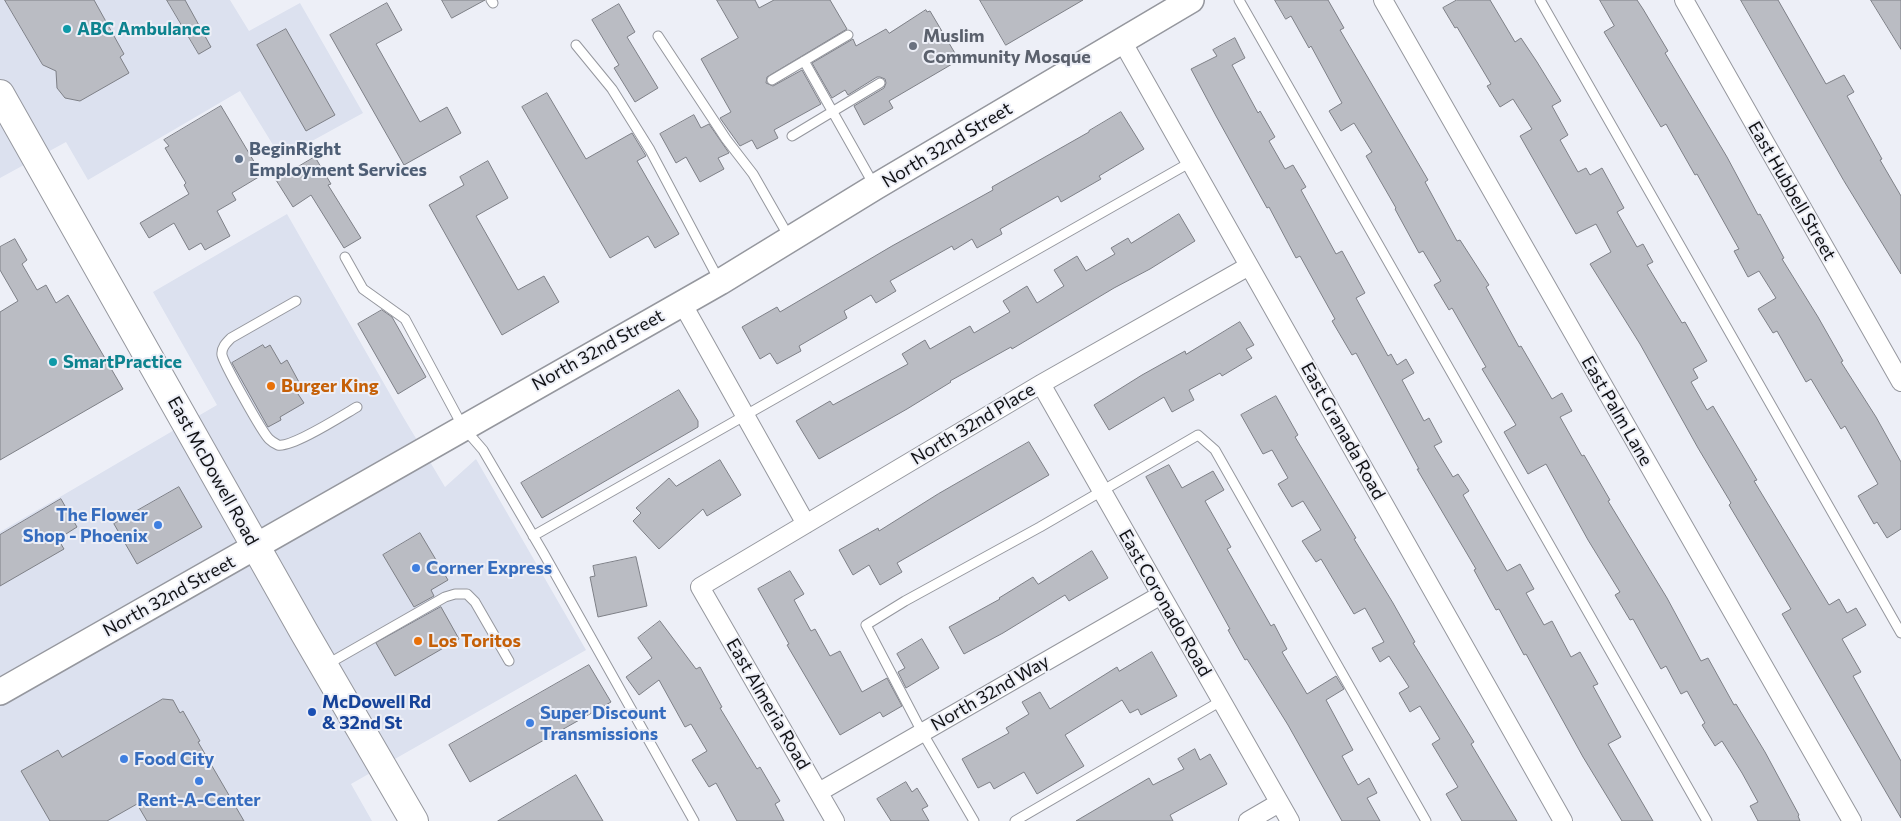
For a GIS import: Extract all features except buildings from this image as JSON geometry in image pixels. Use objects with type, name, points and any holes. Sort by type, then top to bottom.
[{"type":"main road","name":"North 32nd Street","points":[[0,692],[720,282],[875,187],[1191,0]]},
{"type":"main road","name":"East McDowell Road","points":[[0,94],[256,547],[414,821]]},
{"type":"street","name":"East Palm Lane","points":[[1383,0],[1852,821]]},
{"type":"street","name":"East Hubbell Street","points":[[1684,0],[1901,382]]},
{"type":"street","name":"East Granada Road","points":[[1122,41],[1563,821]]},
{"type":"street","name":"North 32nd Place","points":[[700,587],[1041,384],[1249,266]]},
{"type":"street","points":[[682,303],[806,524]]},
{"type":"street","name":"East Coronado Road","points":[[1041,384],[1290,821]]},
{"type":"street","name":"East Almeria Road","points":[[700,587],[835,821]]},
{"type":"street","name":"North 32nd Way","points":[[818,792],[1161,595]]},
{"type":"street","points":[[1248,821],[1279,803]]},
{"type":"lane","points":[[1239,0],[1708,821]]},
{"type":"lane","points":[[1540,0],[1901,633]]},
{"type":"lane","points":[[772,80],[848,35]]},
{"type":"lane","points":[[658,36],[726,139],[753,174],[791,239]]},
{"type":"lane","points":[[576,45],[612,89],[650,150],[720,282]]},
{"type":"lane","points":[[804,61],[875,187]]},
{"type":"lane","points":[[792,136],[880,83]]},
{"type":"lane","points":[[534,536],[1191,162]]},
{"type":"lane","points":[[345,257],[363,289],[405,320],[463,427],[483,450],[534,536],[694,821]]},
{"type":"lane","points":[[296,301],[230,338],[224,346],[222,355],[262,430],[270,440],[279,445],[287,445],[357,407]]},
{"type":"lane","points":[[974,821],[922,732],[866,626],[905,601],[1102,492],[1198,435],[1215,450],[1426,821]]},
{"type":"lane","points":[[324,666],[445,597],[455,594],[467,594],[475,602],[509,661]]},
{"type":"lane","points":[[1014,821],[1221,701]]},
{"type":"shaded area","points":[[0,0],[230,0],[249,31],[300,3],[363,113],[281,158],[240,91],[88,180],[66,142],[0,178]]},
{"type":"shaded area","points":[[287,214],[445,487],[476,459],[586,650],[351,784],[372,821],[0,821],[0,532],[217,405],[153,292]]},
{"type":"place","name":"ABC Ambulance","points":[[67,29]]},
{"type":"place","name":"Muslim Community Mosque","points":[[913,46]]},
{"type":"place","name":"BeginRight Employment Services","points":[[239,159]]},
{"type":"place","name":"SmartPractice","points":[[53,362]]},
{"type":"place","name":"Burger King","points":[[271,386]]},
{"type":"place","name":"The Flower Shop - Phoenix","points":[[158,525]]},
{"type":"place","name":"Corner Express","points":[[416,568]]},
{"type":"place","name":"Los Toritos","points":[[418,641]]},
{"type":"place","name":"McDowell Rd & 32nd St","points":[[312,712]]},
{"type":"place","name":"Super Discount Transmissions","points":[[530,723]]},
{"type":"place","name":"Food City","points":[[124,759]]},
{"type":"place","name":"Rent-A-Center","points":[[199,781]]}]
